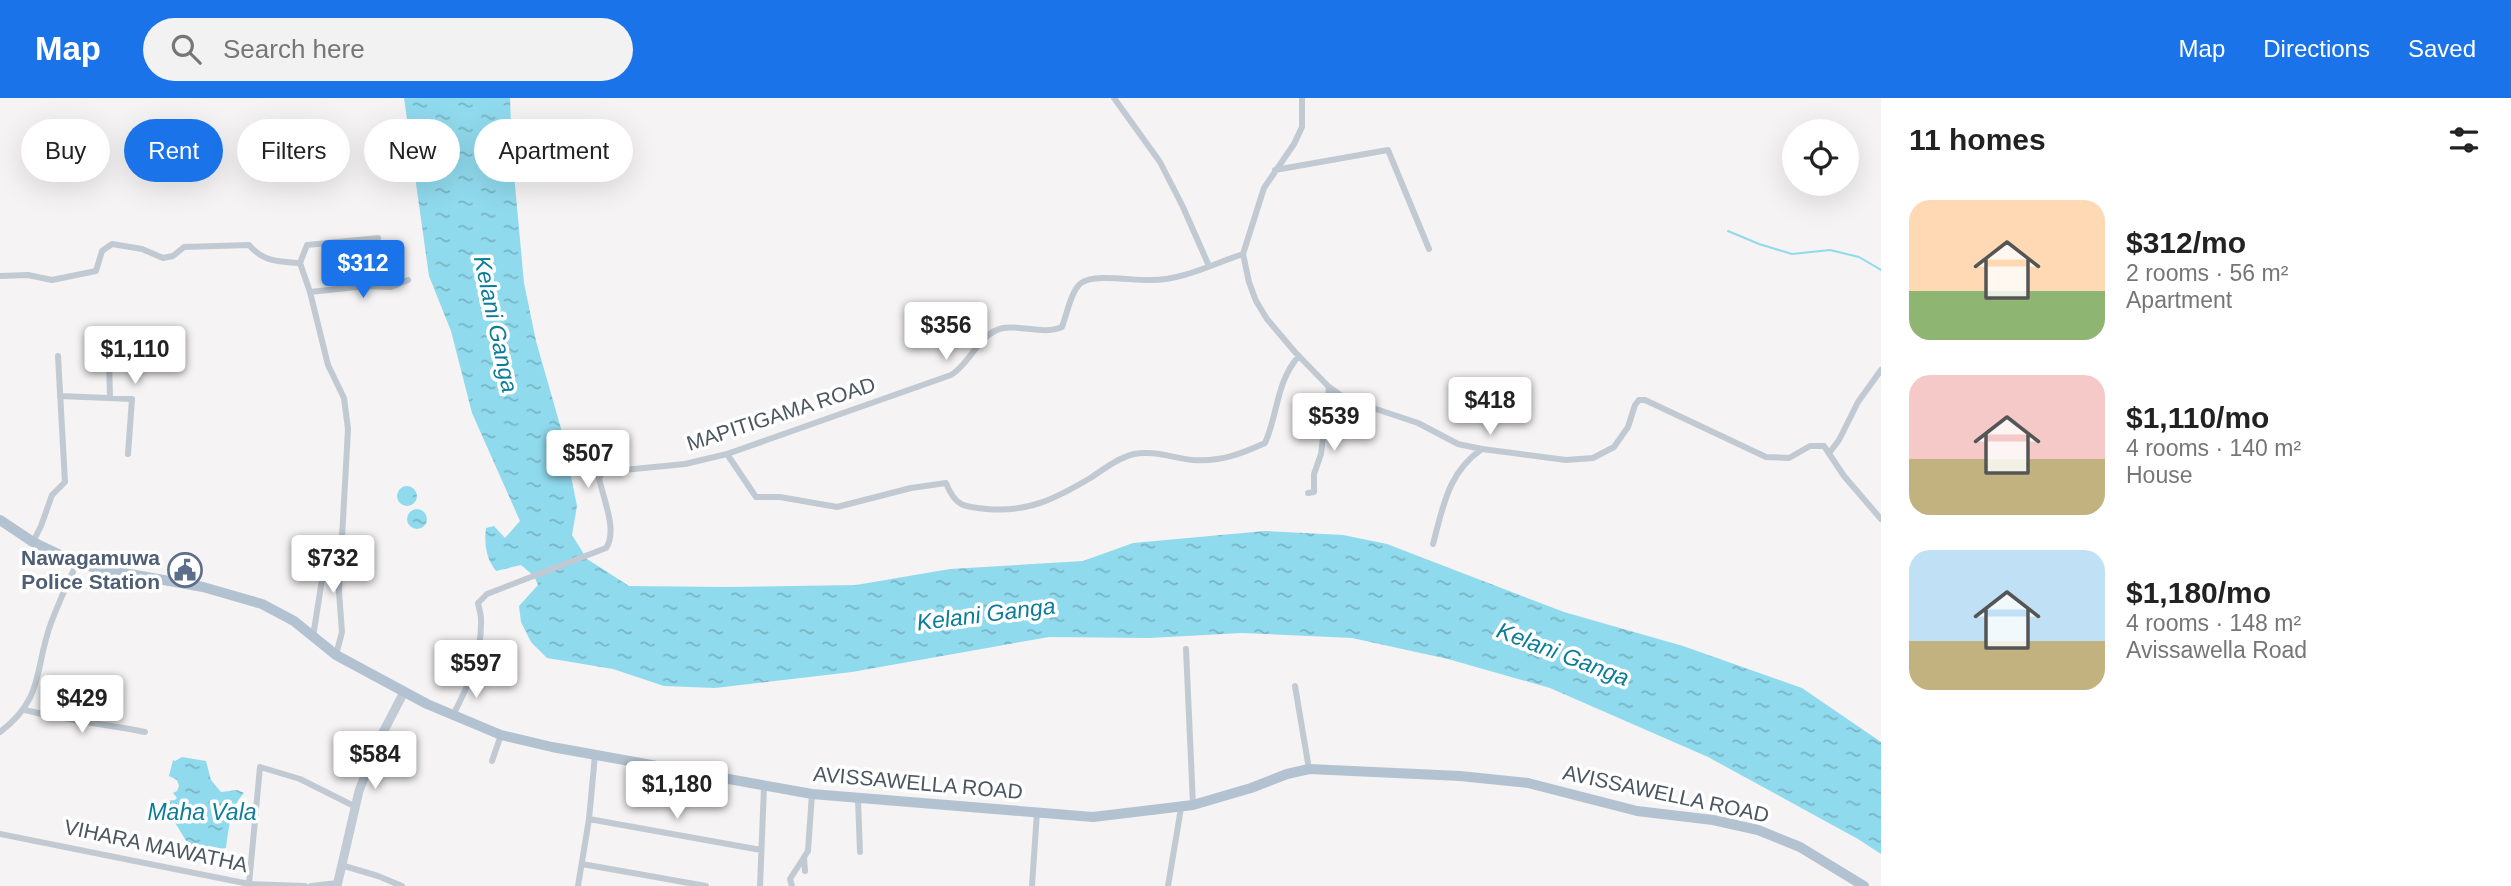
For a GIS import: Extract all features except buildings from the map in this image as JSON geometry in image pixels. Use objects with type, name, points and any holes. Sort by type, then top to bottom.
[{"type":"main road","name":"AVISSAWELLA ROAD","points":[[0,520],[33,542],[77,562],[96,568],[203,587],[262,604],[294,621],[335,655],[453,716],[501,735],[595,755],[764,787],[858,800],[1093,817],[1181,808],[1309,769],[1460,776],[1528,783],[1637,811],[1713,820],[1758,830],[1800,847],[1864,886]]},
{"type":"street","points":[[1114,98],[1160,162],[1209,266]]},
{"type":"street","points":[[1302,98],[1302,127],[1294,144],[1264,188],[1243,254],[1256,301],[1267,319],[1329,387],[1364,406],[1419,423],[1458,444],[1566,460],[1593,458],[1614,447],[1628,427],[1635,405],[1639,400],[1645,400],[1766,457],[1789,458],[1810,446],[1824,446],[1844,476],[1881,519]]},
{"type":"street","points":[[1275,170],[1388,150],[1429,249]]},
{"type":"street","points":[[335,655],[342,632],[339,592],[348,429],[344,398],[328,365],[300,263],[307,245],[378,238]]},
{"type":"street","points":[[0,276],[28,275],[51,280],[96,271],[102,251],[112,244],[142,249],[163,258],[173,256],[184,247],[249,245],[258,256],[270,262],[300,263]]},
{"type":"street","name":"MAPITIGAMA ROAD","points":[[453,716],[473,671],[479,650],[481,617],[478,603],[486,594],[606,548],[612,534],[599,478],[603,472],[685,464],[727,454],[951,375],[961,369],[984,339],[1001,328],[1053,331],[1062,327],[1075,292],[1081,283],[1092,278],[1175,278],[1243,254]]},
{"type":"street","points":[[310,292],[366,286],[391,287],[408,280]]},
{"type":"street","points":[[33,542],[52,495],[65,482],[58,356]]},
{"type":"street","points":[[727,454],[756,497],[780,496],[837,507],[911,488],[946,483],[952,498],[965,507],[1001,510],[1036,506],[1133,454],[1149,453],[1195,460],[1235,457],[1265,443],[1277,397],[1299,356]]},
{"type":"street","points":[[109,359],[110,398]]},
{"type":"street","points":[[1830,452],[1858,402],[1881,370]]},
{"type":"street","points":[[1308,493],[1314,492],[1314,474],[1321,454],[1329,387]]},
{"type":"street","points":[[60,396],[132,399],[128,454]]},
{"type":"street","points":[[1433,544],[1446,496],[1457,473],[1467,460],[1482,449]]},
{"type":"street","points":[[313,639],[327,547]]},
{"type":"street","points":[[0,732],[25,710],[34,693],[50,624],[77,562]]},
{"type":"street","points":[[1186,649],[1193,805]]},
{"type":"street","points":[[1295,686],[1309,769]]},
{"type":"street","points":[[311,886],[338,884],[354,806],[374,752],[404,692]]},
{"type":"street","points":[[25,710],[63,720],[98,722],[145,732]]},
{"type":"street","points":[[492,761],[501,735]]},
{"type":"street","points":[[578,886],[589,819],[595,755]]},
{"type":"street","points":[[249,884],[260,767],[300,779],[354,806]]},
{"type":"street","points":[[760,886],[764,787]]},
{"type":"street","points":[[792,886],[790,878],[808,851],[812,794]]},
{"type":"street","points":[[858,800],[860,852]]},
{"type":"street","points":[[1168,886],[1181,808]]},
{"type":"street","points":[[1031,886],[1037,813]]},
{"type":"street","points":[[589,819],[761,850]]},
{"type":"street","name":"VIHARA MAWATHA","points":[[0,834],[249,884],[306,886]]},
{"type":"street","points":[[804,856],[804,871]]},
{"type":"street","points":[[582,864],[706,886]]},
{"type":"street","points":[[341,865],[402,886]]},
{"type":"water","name":"Kelani Ganga","points":[[404,98],[510,98],[511,119],[474,119],[474,182],[515,182],[524,283],[536,341],[562,432],[577,506],[572,535],[587,559],[629,586],[856,585],[950,569],[1083,561],[1133,543],[1265,531],[1343,535],[1387,544],[1564,612],[1683,646],[1802,688],[1881,742],[1881,854],[1708,757],[1550,688],[1448,659],[1352,638],[1242,633],[1149,638],[1049,637],[852,672],[715,688],[664,686],[613,669],[547,658],[531,642],[521,622],[519,606],[538,585],[534,576],[521,565],[496,571],[486,551],[486,528],[494,526],[505,538],[520,521],[472,413],[451,331],[429,276],[416,182],[460,182],[460,119],[407,119]]},
{"type":"water","points":[[407,486],[414,489],[417,496],[414,503],[407,506],[400,503],[397,496],[400,489]]},
{"type":"water","points":[[417,509],[424,512],[427,519],[424,526],[417,529],[410,526],[407,519],[410,512]]},
{"type":"water","name":"Maha Vala","points":[[182,757],[206,761],[211,780],[221,792],[237,790],[244,793],[233,812],[226,848],[197,852],[191,849],[162,801],[177,798],[173,793],[179,786],[177,780],[169,776],[173,760]]},
{"type":"waterway","points":[[1728,231],[1792,254],[1830,250],[1859,257],[1881,270]]},
{"type":"place","name":"Nawagamuwa Police Station","points":[[185,570]]}]
